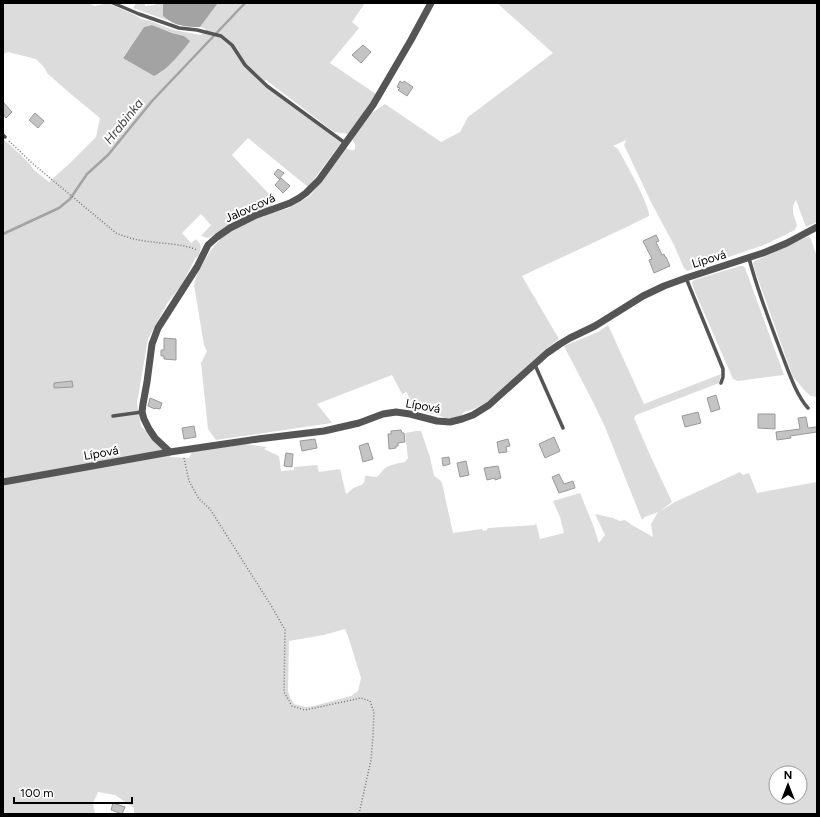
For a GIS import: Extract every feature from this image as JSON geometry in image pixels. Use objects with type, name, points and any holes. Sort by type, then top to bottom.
[{"type":"street","name":"Jalovcová","points":[[142,412],[154,337],[158,328],[198,266],[208,245],[230,228],[254,216],[290,203],[299,198],[319,180],[373,105],[431,3]]},
{"type":"street","name":"Lípová","points":[[3,482],[182,450],[324,431],[359,423],[383,414],[396,412],[437,421],[450,422],[462,419],[473,415],[489,405],[547,353],[570,338],[595,326],[643,296],[686,278],[764,253],[817,227]]},
{"type":"street","points":[[142,412],[155,438],[170,452]]},
{"type":"lane","points":[[113,3],[179,28],[197,30],[221,36],[232,45],[245,65],[267,86],[345,143]]},
{"type":"lane","points":[[749,258],[786,364],[803,402],[808,408]]},
{"type":"lane","points":[[686,278],[723,369],[721,383]]},
{"type":"lane","points":[[535,365],[563,428]]},
{"type":"lane","points":[[113,416],[142,412]]},
{"type":"path","points":[[4,136],[32,163],[116,233],[142,241],[186,246],[196,249],[203,255]]},
{"type":"path","points":[[182,450],[189,480],[199,499],[210,509],[272,606],[284,630],[284,692],[292,706],[305,710],[361,698],[370,701],[374,712],[374,735],[359,814]]},
{"type":"shaded area","points":[[3,3],[88,3],[95,6],[108,3],[141,19],[174,30],[201,35],[206,29],[200,27],[218,3],[365,3],[352,22],[359,28],[330,63],[376,94],[348,134],[334,132],[266,80],[263,83],[341,143],[308,187],[248,138],[232,155],[276,201],[270,207],[251,214],[225,227],[208,238],[201,236],[211,225],[201,214],[182,233],[191,243],[196,239],[201,247],[199,255],[195,259],[181,286],[168,302],[148,339],[137,403],[141,426],[170,457],[189,458],[192,452],[245,444],[267,447],[264,449],[279,456],[281,471],[294,470],[294,467],[317,465],[319,472],[340,469],[346,494],[352,489],[363,484],[365,476],[376,477],[388,466],[405,462],[408,458],[405,433],[421,431],[430,457],[434,476],[442,483],[453,533],[482,529],[483,531],[487,530],[488,528],[535,525],[536,523],[540,539],[564,533],[560,517],[553,501],[580,493],[599,543],[605,535],[595,514],[620,521],[625,520],[653,537],[651,524],[658,512],[645,517],[642,520],[605,427],[564,346],[598,332],[608,325],[644,404],[721,374],[719,383],[636,415],[634,418],[672,502],[659,512],[675,502],[740,472],[743,475],[749,473],[757,493],[817,482],[817,814],[134,814],[134,808],[115,795],[98,792],[93,803],[95,814],[3,814],[3,139],[30,164],[34,170],[49,182],[96,137],[100,118],[48,74],[36,59],[8,52],[3,54]],"holes":[[[152,25],[184,36],[184,49],[160,73],[154,76],[123,57],[144,27]],[[345,629],[361,678],[358,691],[351,696],[314,706],[306,707],[294,704],[288,691],[289,641],[324,635]]]},
{"type":"shaded area","points":[[136,3],[145,3],[145,6],[163,3],[163,16],[169,21],[133,8]]},
{"type":"shaded area","points":[[163,3],[218,3],[200,27],[190,27],[171,22],[163,16]]},
{"type":"shaded area","points":[[497,3],[817,3],[817,222],[806,227],[796,200],[793,206],[797,225],[795,230],[764,245],[687,271],[684,268],[674,245],[652,204],[624,145],[626,140],[613,146],[618,149],[636,183],[646,203],[649,216],[522,276],[559,339],[496,395],[474,409],[464,412],[461,416],[445,418],[414,408],[407,393],[402,394],[392,375],[317,404],[332,423],[216,440],[208,429],[201,363],[207,351],[204,345],[194,285],[198,273],[207,257],[215,245],[231,231],[254,219],[289,208],[310,196],[346,148],[352,150],[355,149],[355,144],[352,139],[369,115],[385,104],[441,142],[460,132],[468,117],[553,53]]},
{"type":"shaded area","points":[[152,25],[184,36],[190,41],[169,66],[154,76],[123,58],[144,27]]},
{"type":"shaded area","points":[[807,237],[811,239],[817,257],[817,397],[811,396],[807,393],[793,377],[753,263]]},
{"type":"shaded area","points":[[740,266],[745,268],[784,375],[738,381],[733,379],[695,292],[692,283],[694,280]]},
{"type":"building","points":[[363,45],[371,52],[361,63],[352,55]]},
{"type":"building","points":[[400,81],[403,83],[404,81],[413,87],[407,96],[398,90],[400,88],[397,87]]},
{"type":"building","points":[[3,102],[12,112],[6,118],[3,114]]},
{"type":"building","points":[[35,113],[44,121],[38,128],[29,120]]},
{"type":"building","points":[[278,169],[284,173],[279,179],[274,174]]},
{"type":"building","points":[[281,178],[290,186],[283,193],[275,185]]},
{"type":"building","points":[[656,235],[659,241],[656,242],[662,255],[664,254],[670,266],[654,273],[649,260],[652,259],[643,241]]},
{"type":"building","points":[[164,338],[176,339],[176,360],[164,359],[164,356],[161,356],[161,350],[164,350]]},
{"type":"building","points":[[72,381],[73,387],[54,388],[54,383]]},
{"type":"building","points":[[716,395],[720,409],[711,412],[707,398]]},
{"type":"building","points":[[150,398],[162,403],[160,409],[155,409],[148,406]]},
{"type":"building","points":[[698,412],[701,423],[685,427],[682,416]]},
{"type":"building","points":[[758,414],[775,414],[775,429],[758,428]]},
{"type":"building","points":[[806,417],[808,428],[817,427],[817,432],[790,436],[791,438],[777,440],[776,432],[800,429],[798,418]]},
{"type":"building","points":[[194,426],[196,437],[184,439],[182,428]]},
{"type":"building","points":[[401,430],[402,433],[404,433],[405,442],[398,443],[396,448],[389,449],[388,434],[391,434],[391,431]]},
{"type":"building","points":[[554,437],[560,451],[545,458],[539,444]]},
{"type":"building","points":[[315,439],[317,448],[302,451],[300,441]]},
{"type":"building","points":[[508,439],[510,446],[506,447],[507,452],[499,453],[497,442]]},
{"type":"building","points":[[368,443],[373,459],[363,462],[359,446]]},
{"type":"building","points":[[286,453],[293,454],[292,467],[284,466]]},
{"type":"building","points":[[449,457],[450,464],[443,466],[442,458]]},
{"type":"building","points":[[466,461],[469,475],[460,477],[457,463]]},
{"type":"building","points":[[498,466],[501,478],[487,480],[484,468]]},
{"type":"building","points":[[559,474],[564,484],[573,481],[575,488],[559,493],[552,477]]},
{"type":"building","points":[[113,803],[125,807],[122,814],[111,810]]},
{"type":"waterway","name":"Hrabinka","points":[[3,234],[59,208],[70,199],[87,174],[108,155],[152,101],[245,3]]}]
